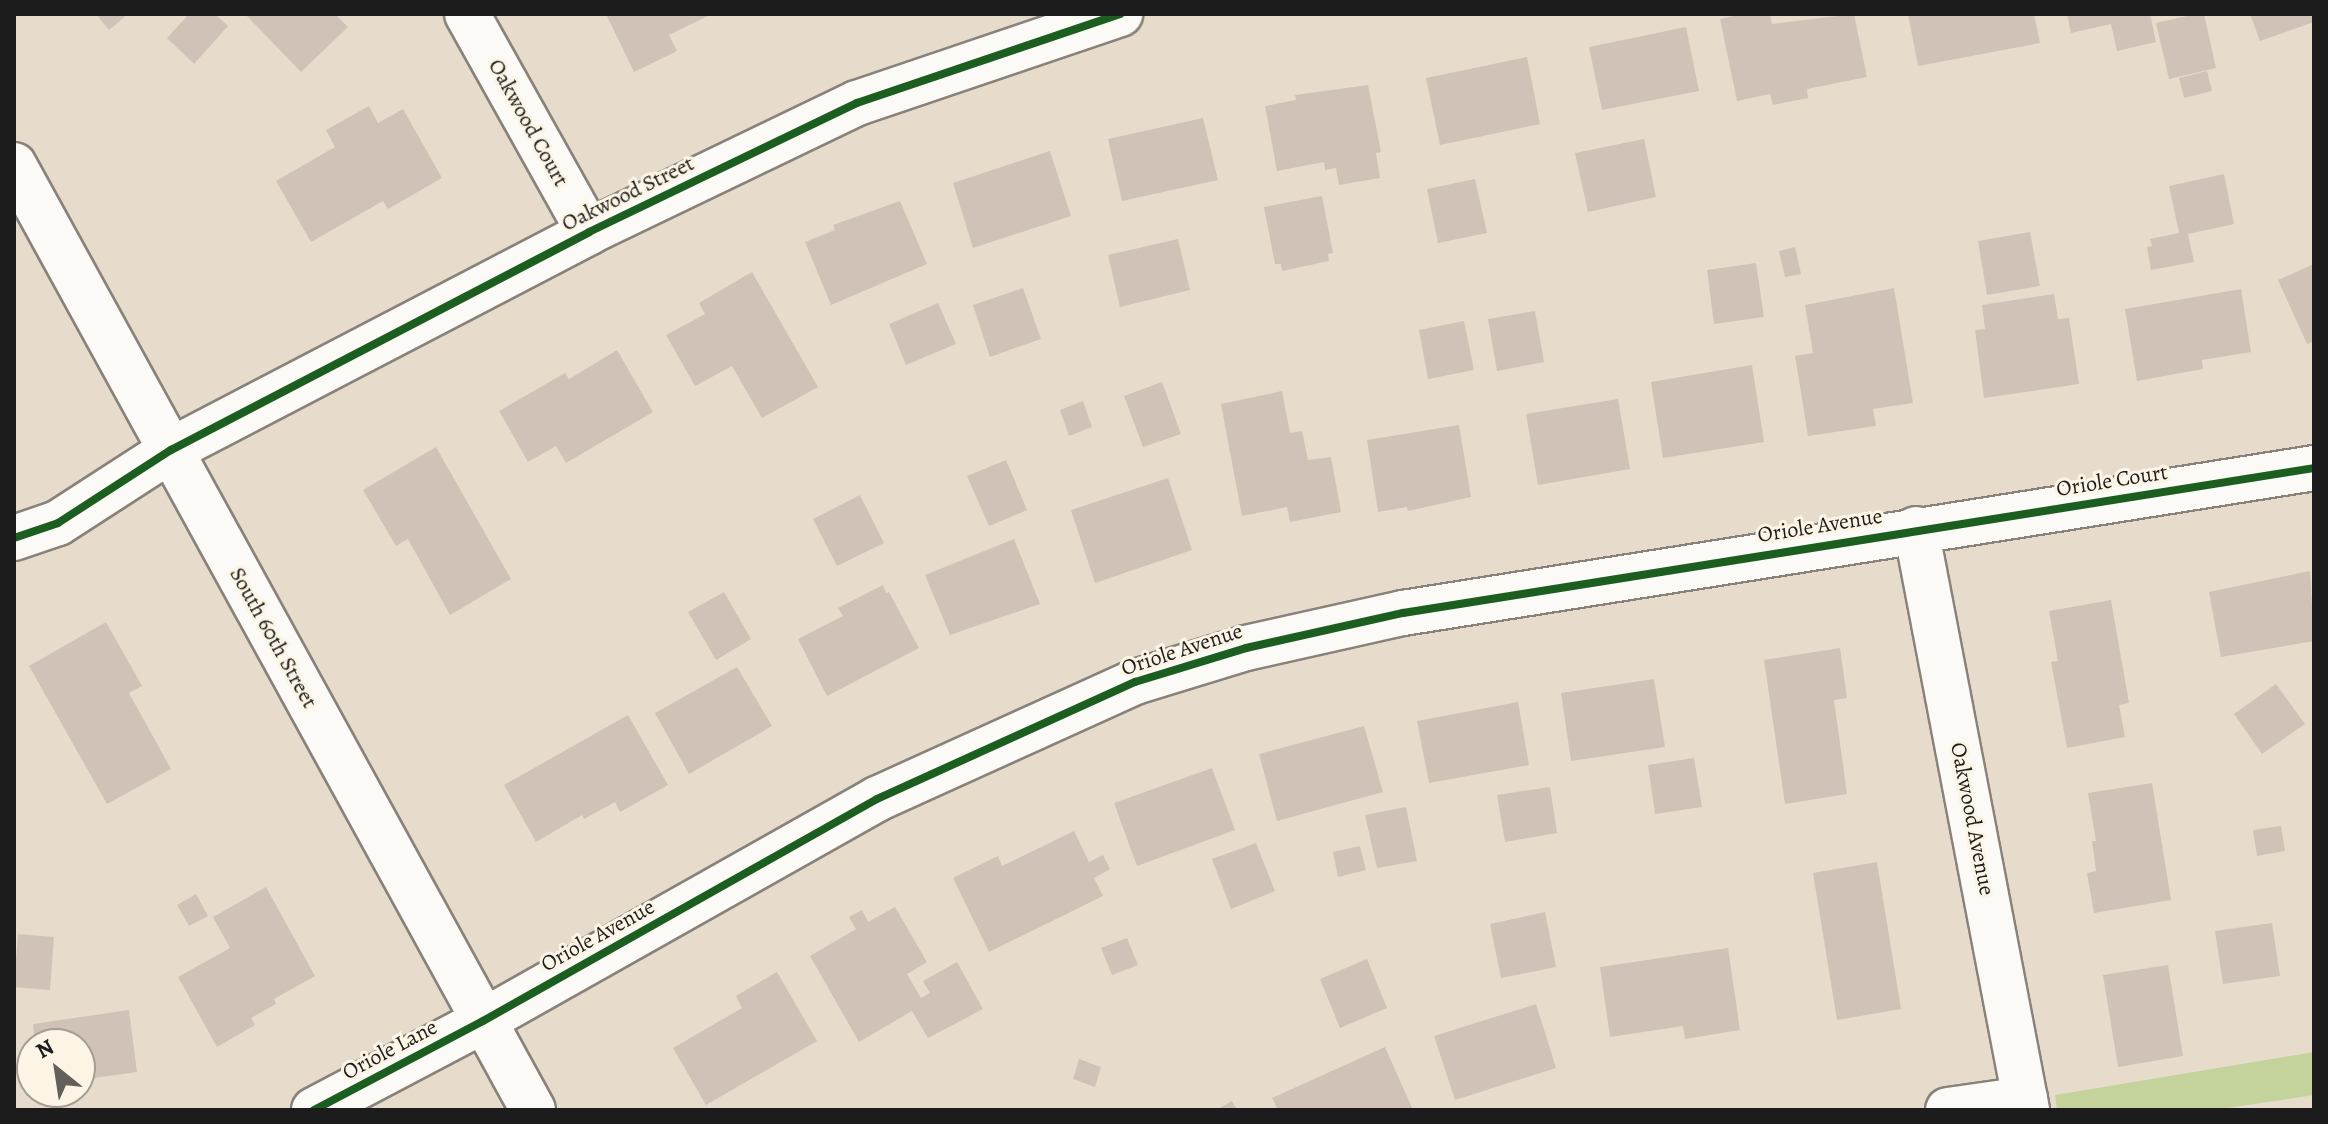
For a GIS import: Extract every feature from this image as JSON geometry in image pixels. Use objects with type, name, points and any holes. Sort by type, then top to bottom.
[{"type":"street","name":"Oakwood Court","points":[[467,14],[589,232]]},
{"type":"street","name":"Oakwood Street","points":[[14,538],[58,523],[171,450],[589,232],[857,103],[1120,14]]},
{"type":"street","name":"South 60th Street","points":[[14,165],[533,1110]]},
{"type":"street","name":"Oriole Court","points":[[1916,529],[2314,468]]},
{"type":"street","name":"Oriole Avenue","points":[[483,1021],[877,799],[1135,682],[1246,648],[1403,613],[1916,529]]},
{"type":"street","name":"Oakwood Avenue","points":[[1916,529],[2026,1104]]},
{"type":"street","name":"Oriole Lane","points":[[314,1110],[483,1021]]},
{"type":"street","points":[[1948,1110],[2026,1104]]},
{"type":"green space","points":[[2314,1052],[2314,1095],[2214,1110],[2057,1110],[2055,1095]]},
{"type":"building","points":[[96,14],[128,14],[109,30]]},
{"type":"building","points":[[189,14],[215,14],[228,26],[194,64],[167,38]]},
{"type":"building","points":[[245,14],[335,14],[348,27],[301,72]]},
{"type":"building","points":[[606,14],[712,14],[669,35],[677,51],[634,72]]},
{"type":"building","points":[[1743,14],[1770,14],[1772,24],[1854,14],[1867,77],[1807,89],[1808,98],[1773,105],[1770,94],[1737,101],[1720,19]]},
{"type":"building","points":[[1908,14],[2034,14],[2040,43],[1918,66]]},
{"type":"building","points":[[2067,14],[2150,14],[2156,42],[2117,51],[2111,24],[2071,33]]},
{"type":"building","points":[[2204,14],[2216,68],[2169,79],[2156,23]]},
{"type":"building","points":[[2250,14],[2314,14],[2314,22],[2260,41]]},
{"type":"building","points":[[1686,27],[1699,91],[1602,110],[1589,47]]},
{"type":"building","points":[[1527,57],[1540,124],[1440,145],[1426,78]]},
{"type":"building","points":[[2207,71],[2212,91],[2184,98],[2179,78]]},
{"type":"building","points":[[1368,85],[1381,152],[1376,153],[1380,178],[1339,185],[1336,168],[1325,170],[1324,162],[1277,171],[1265,106],[1296,100],[1295,95]]},
{"type":"building","points":[[369,106],[378,123],[403,109],[442,178],[388,209],[383,201],[311,242],[276,181],[335,147],[326,130]]},
{"type":"building","points":[[1203,118],[1218,180],[1122,201],[1108,139]]},
{"type":"building","points":[[1644,139],[1656,197],[1588,212],[1575,153]]},
{"type":"building","points":[[1050,151],[1071,216],[973,248],[953,183]]},
{"type":"building","points":[[2224,174],[2234,224],[2188,234],[2194,262],[2151,270],[2147,247],[2152,246],[2150,239],[2179,233],[2169,186]]},
{"type":"building","points":[[1475,179],[1487,233],[1438,243],[1427,189]]},
{"type":"building","points":[[1322,196],[1333,253],[1328,254],[1329,261],[1282,271],[1281,264],[1275,264],[1264,207]]},
{"type":"building","points":[[900,201],[927,264],[831,305],[805,242],[835,230],[833,225]]},
{"type":"building","points":[[2030,232],[2040,286],[1987,295],[1978,241]]},
{"type":"building","points":[[1178,239],[1190,290],[1120,307],[1108,255]]},
{"type":"building","points":[[1795,247],[1801,274],[1785,277],[1779,251]]},
{"type":"building","points":[[1756,263],[1764,317],[1714,324],[1707,270]]},
{"type":"building","points":[[2314,264],[2314,341],[2307,344],[2278,280]]},
{"type":"building","points":[[752,272],[818,387],[762,418],[732,366],[695,386],[666,335],[705,314],[699,303]]},
{"type":"building","points":[[1023,288],[1041,339],[990,357],[973,305]]},
{"type":"building","points":[[1894,288],[1913,403],[1873,409],[1876,426],[1808,436],[1795,356],[1813,353],[1805,305]]},
{"type":"building","points":[[2241,289],[2251,352],[2202,360],[2203,369],[2137,381],[2125,309]]},
{"type":"building","points":[[2054,294],[2058,319],[2069,318],[2079,384],[1984,398],[1975,330],[1985,329],[1982,305]]},
{"type":"building","points":[[938,303],[956,344],[906,365],[889,324]]},
{"type":"building","points":[[1535,311],[1544,362],[1497,371],[1488,319]]},
{"type":"building","points":[[1464,321],[1474,370],[1428,379],[1419,330]]},
{"type":"building","points":[[617,350],[653,412],[566,463],[556,446],[528,462],[499,411],[565,373],[569,379]]},
{"type":"building","points":[[1752,365],[1764,442],[1663,458],[1651,382]]},
{"type":"building","points":[[1162,382],[1181,434],[1143,447],[1124,396]]},
{"type":"building","points":[[1282,391],[1290,433],[1302,431],[1308,460],[1331,457],[1341,512],[1290,522],[1287,507],[1242,516],[1221,404]]},
{"type":"building","points":[[1618,399],[1630,469],[1538,485],[1526,414]]},
{"type":"building","points":[[1083,401],[1092,427],[1069,436],[1060,410]]},
{"type":"building","points":[[1459,425],[1471,497],[1408,511],[1407,507],[1378,512],[1367,440]]},
{"type":"building","points":[[436,447],[511,579],[450,615],[408,539],[396,546],[363,490]]},
{"type":"building","points":[[1006,460],[1027,510],[989,526],[967,476]]},
{"type":"building","points":[[1168,478],[1192,550],[1095,583],[1071,510]]},
{"type":"building","points":[[860,495],[884,543],[837,566],[813,519]]},
{"type":"building","points":[[1014,539],[1040,604],[950,635],[925,575]]},
{"type":"building","points":[[2310,571],[2314,641],[2221,657],[2209,592]]},
{"type":"building","points":[[883,585],[919,648],[827,696],[798,639],[843,616],[838,608]]},
{"type":"building","points":[[724,592],[751,639],[716,660],[688,612]]},
{"type":"building","points":[[2111,600],[2129,703],[2119,705],[2125,737],[2067,748],[2051,662],[2058,661],[2049,611]]},
{"type":"building","points":[[106,622],[142,686],[129,693],[171,769],[107,804],[29,666]]},
{"type":"building","points":[[1840,648],[1847,698],[1834,700],[1847,794],[1785,804],[1764,660]]},
{"type":"building","points":[[737,667],[772,726],[689,774],[655,713]]},
{"type":"building","points":[[1654,679],[1665,747],[1571,761],[1561,693]]},
{"type":"building","points":[[2276,684],[2305,724],[2262,754],[2234,714]]},
{"type":"building","points":[[1518,702],[1529,765],[1429,783],[1417,721]]},
{"type":"building","points":[[628,715],[668,785],[620,812],[615,802],[584,819],[582,815],[536,842],[504,785]]},
{"type":"building","points":[[1364,726],[1383,792],[1277,821],[1259,754]]},
{"type":"building","points":[[1694,758],[1702,807],[1655,814],[1648,765]]},
{"type":"building","points":[[1212,768],[1235,830],[1137,866],[1114,803]]},
{"type":"building","points":[[2152,783],[2171,900],[2094,913],[2087,873],[2096,871],[2092,841],[2096,841],[2088,793]]},
{"type":"building","points":[[1550,787],[1557,833],[1505,842],[1497,795]]},
{"type":"building","points":[[1406,807],[1417,861],[1377,868],[1365,815]]},
{"type":"building","points":[[2281,826],[2285,851],[2257,856],[2253,830]]},
{"type":"building","points":[[1074,831],[1089,862],[1103,855],[1110,869],[1094,878],[1103,896],[989,952],[953,878],[998,856],[1002,866]]},
{"type":"building","points":[[1256,843],[1275,891],[1231,909],[1212,859]]},
{"type":"building","points":[[1360,846],[1366,870],[1338,877],[1333,852]]},
{"type":"building","points":[[1877,862],[1901,1009],[1837,1020],[1813,873]]},
{"type":"building","points":[[266,887],[315,976],[274,999],[276,1004],[251,1018],[255,1025],[217,1047],[178,977],[230,948],[213,917]]},
{"type":"building","points":[[196,894],[208,916],[189,926],[177,905]]},
{"type":"building","points":[[895,907],[927,962],[907,974],[921,998],[930,993],[923,981],[957,962],[983,1009],[928,1038],[912,1011],[859,1042],[810,956],[856,929],[849,917],[862,910],[868,922]]},
{"type":"building","points":[[1545,912],[1556,967],[1501,978],[1490,924]]},
{"type":"building","points":[[2272,923],[2280,976],[2223,984],[2215,931]]},
{"type":"building","points":[[18,934],[54,937],[50,990],[14,987]]},
{"type":"building","points":[[1127,938],[1138,965],[1112,975],[1101,948]]},
{"type":"building","points":[[1728,948],[1740,1030],[1685,1039],[1683,1026],[1610,1037],[1600,967]]},
{"type":"building","points":[[1367,959],[1387,1008],[1340,1028],[1320,979]]},
{"type":"building","points":[[2168,965],[2183,1056],[2118,1067],[2103,975]]},
{"type":"building","points":[[777,972],[817,1041],[706,1105],[673,1048],[742,1008],[736,996]]},
{"type":"building","points":[[1536,1004],[1556,1068],[1455,1100],[1434,1036]]},
{"type":"building","points":[[129,1010],[137,1072],[96,1078],[96,1028],[33,1028],[33,1024]]},
{"type":"building","points":[[1385,1047],[1413,1110],[1278,1110],[1272,1098]]},
{"type":"building","points":[[1079,1059],[1101,1067],[1095,1087],[1073,1079]]},
{"type":"building","points":[[1232,1101],[1237,1110],[1216,1110]]},
{"type":"cycle path","points":[[14,538],[58,523],[171,450],[589,232],[857,103],[1120,14]]},
{"type":"cycle path","points":[[314,1110],[483,1021],[877,799],[1135,682],[1246,648],[1403,613],[2314,468]]}]
